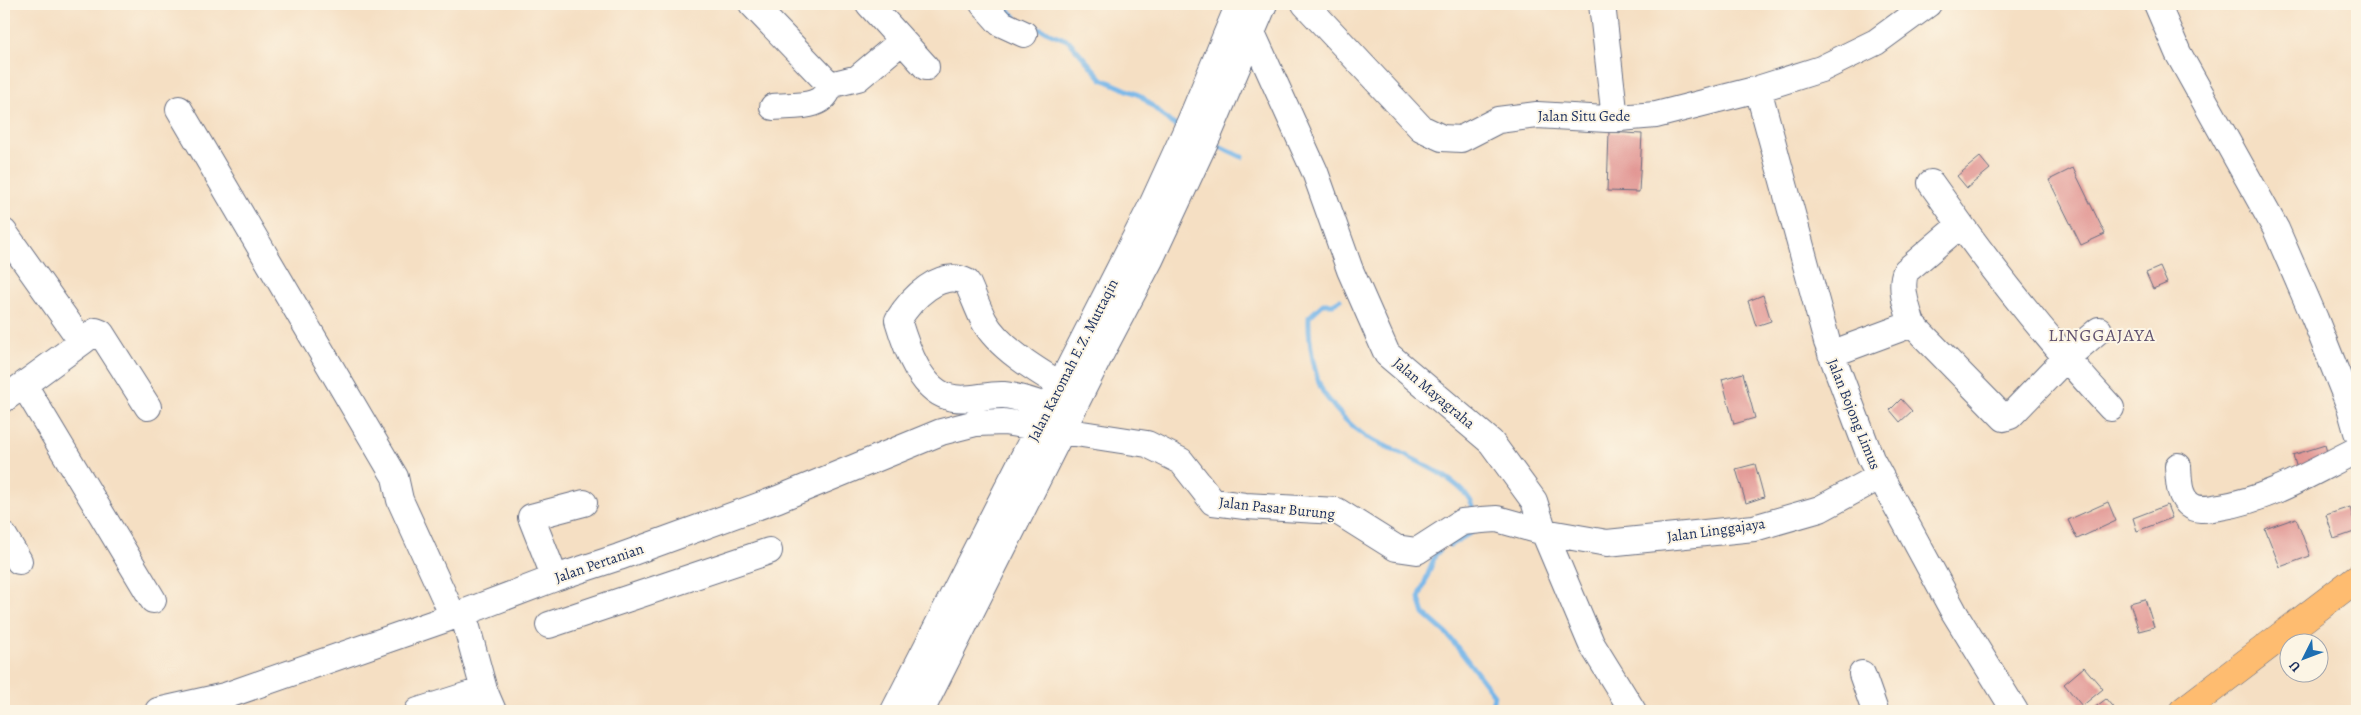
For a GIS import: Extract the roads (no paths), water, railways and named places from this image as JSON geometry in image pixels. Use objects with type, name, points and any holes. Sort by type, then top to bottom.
[{"type":"main road","points":[[2183,711],[2357,578]]},
{"type":"street","points":[[752,4],[830,85]]},
{"type":"street","points":[[869,4],[926,67]]},
{"type":"street","points":[[983,4],[1000,23],[1024,34]]},
{"type":"street","name":"Jalan Mayagraha","points":[[1239,4],[1315,172],[1350,270],[1387,354],[1491,442],[1534,501],[1544,532],[1591,643],[1633,711]]},
{"type":"street","name":"Jalan Karomah E.Z. Muttaqin","points":[[1200,127],[1239,4]]},
{"type":"street","name":"Jalan Karomah E.Z. Muttaqin","points":[[894,711],[1181,168],[1200,127],[1252,32],[1264,4]]},
{"type":"street","name":"Jalan Situ Gede","points":[[1305,4],[1421,128],[1442,138],[1460,138],[1498,120],[1537,115],[1615,119],[1656,115],[1758,89],[1821,69],[1876,42],[1919,6]]},
{"type":"street","points":[[1602,4],[1615,119]]},
{"type":"street","points":[[2157,4],[2178,53],[2276,229],[2319,327],[2350,407],[2357,432]]},
{"type":"street","points":[[830,85],[858,78],[902,41]]},
{"type":"street","points":[[773,107],[804,105],[822,101],[828,94],[830,85]]},
{"type":"street","name":"Jalan Bojong Limus","points":[[1758,89],[1829,348],[1880,477],[1954,612],[2015,711]]},
{"type":"street","points":[[179,109],[395,477],[400,500],[458,615],[489,700],[418,711]]},
{"type":"street","name":"Jalan Karomah E.Z. Muttaqin","points":[[920,711],[1053,412],[1099,357],[1150,260],[1181,168]]},
{"type":"street","points":[[1931,183],[1960,225],[2066,359],[2111,408]]},
{"type":"street","points":[[1960,225],[1906,271],[1902,280],[1910,319],[2004,418],[2010,416],[2066,359],[2099,330]]},
{"type":"street","points":[[4,232],[82,342]]},
{"type":"street","points":[[958,277],[968,282],[985,323],[1009,350],[1033,369],[1053,412],[1004,395],[953,398],[934,390],[925,380],[906,345],[898,320],[909,302],[943,279],[958,277]]},
{"type":"street","points":[[1829,348],[1910,319]]},
{"type":"street","points":[[148,407],[101,333],[98,332],[93,333],[14,392],[153,600]]},
{"type":"street","name":"Jalan Pasar Burung","points":[[1053,412],[1094,437],[1147,444],[1181,461],[1213,502],[1245,506],[1337,511],[1396,548],[1417,551],[1472,521],[1497,519],[1544,532]]},
{"type":"street","name":"Jalan Pertanian","points":[[158,711],[200,707],[778,499],[941,432],[976,423],[1004,422],[1053,412]]},
{"type":"street","points":[[2178,466],[2182,498],[2191,506],[2200,510],[2245,503],[2266,496],[2357,450]]},
{"type":"street","name":"Jalan Linggajaya","points":[[1544,532],[1608,543],[1754,528],[1820,509],[1880,477]]},
{"type":"street","points":[[555,578],[526,508],[584,503]]},
{"type":"street","points":[[4,536],[19,561]]},
{"type":"street","points":[[549,625],[769,551]]},
{"type":"street","points":[[618,557],[632,597]]},
{"type":"street","points":[[1862,674],[1875,711]]},
{"type":"waterway","points":[[1003,4],[1015,17]]},
{"type":"waterway","points":[[1027,23],[1069,41],[1102,79],[1141,96],[1171,123],[1180,128]]},
{"type":"waterway","points":[[1213,143],[1242,157]]},
{"type":"waterway","points":[[1340,300],[1333,304],[1323,304],[1309,317],[1312,357],[1321,388],[1325,395],[1343,417],[1365,436],[1429,467],[1461,489],[1470,501],[1474,513]]},
{"type":"waterway","points":[[1450,545],[1473,531]]},
{"type":"waterway","points":[[1439,552],[1436,553],[1419,598],[1424,614],[1447,634],[1494,695],[1491,711]]},
{"type":"district","name":"LINGGAJAYA","points":[[2102,335]]}]
